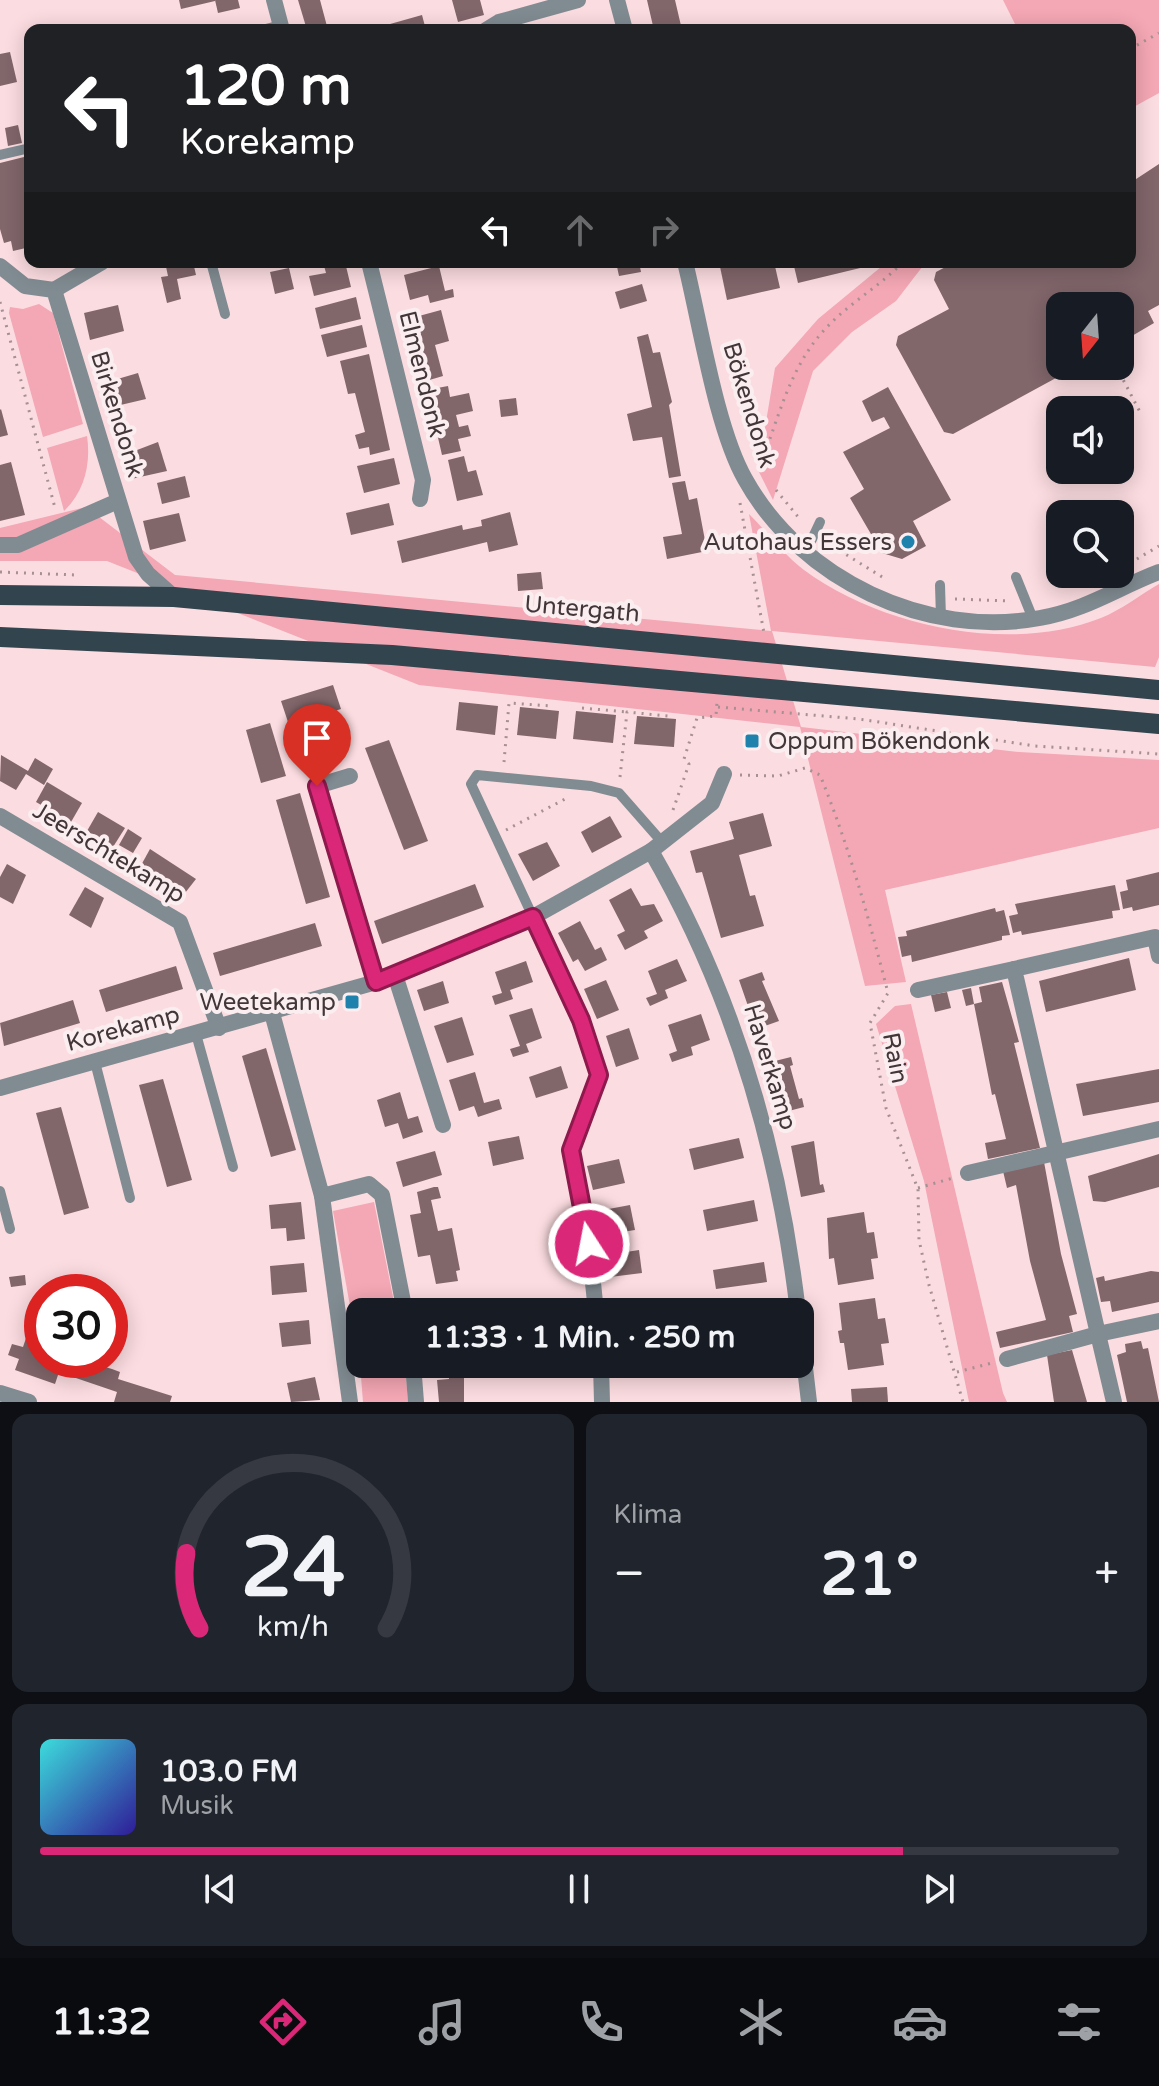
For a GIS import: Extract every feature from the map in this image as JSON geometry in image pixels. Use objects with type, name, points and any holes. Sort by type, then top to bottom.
[{"type":"main road","name":"Untergath","points":[[0,595],[174,597],[1159,690]]},
{"type":"main road","points":[[0,637],[392,655],[1159,724]]},
{"type":"street","points":[[274,0],[281,24]]},
{"type":"street","points":[[496,24],[542,5],[578,0]]},
{"type":"street","points":[[617,0],[623,24]]},
{"type":"street","points":[[0,266],[25,286],[54,290],[92,268]]},
{"type":"street","name":"Elmendonk","points":[[370,268],[423,480],[420,499]]},
{"type":"street","name":"Bökendonk","points":[[686,268],[723,420],[749,486],[784,534],[861,590],[900,607],[941,618],[987,622],[1033,619],[1096,604],[1157,572]]},
{"type":"street","name":"Birkendonk","points":[[54,290],[136,557],[148,574],[174,597]]},
{"type":"street","points":[[0,545],[18,545],[118,501]]},
{"type":"street","name":"Korekamp","points":[[0,1088],[376,982],[533,917],[656,847],[712,803],[724,774]]},
{"type":"street","points":[[350,776],[317,786],[376,982]]},
{"type":"street","name":"Jeerschtekamp","points":[[0,816],[180,922],[219,1028]]},
{"type":"street","name":"Haverkamp","points":[[656,847],[734,1029],[765,1126],[792,1256],[796,1298]]},
{"type":"street","points":[[533,917],[581,1020],[599,1075],[571,1150],[589,1244],[595,1298]]},
{"type":"street","points":[[918,990],[1157,937],[1159,956]]},
{"type":"street","points":[[1014,969],[1114,1402]]},
{"type":"street","points":[[395,975],[443,1125]]},
{"type":"street","points":[[272,1013],[322,1196],[350,1402]]},
{"type":"street","points":[[968,1173],[1159,1129]]},
{"type":"street","points":[[322,1196],[369,1184],[382,1195],[402,1298]]},
{"type":"street","points":[[1007,1359],[1159,1321]]},
{"type":"street","points":[[414,1378],[416,1402]]},
{"type":"street","points":[[601,1378],[602,1402]]},
{"type":"street","points":[[806,1378],[809,1402]]},
{"type":"street","points":[[0,1393],[29,1402]]},
{"type":"lane","points":[[0,155],[24,149]]},
{"type":"lane","points":[[213,268],[225,314]]},
{"type":"lane","points":[[806,552],[820,522]]},
{"type":"lane","points":[[1016,577],[1033,619]]},
{"type":"lane","points":[[940,585],[941,618]]},
{"type":"lane","points":[[533,917],[471,784],[477,775],[591,786],[619,793],[656,847]]},
{"type":"lane","points":[[196,1034],[233,1167]]},
{"type":"lane","points":[[95,1062],[130,1198]]},
{"type":"lane","points":[[0,1191],[10,1229]]},
{"type":"path","points":[[1136,46],[1159,33]]},
{"type":"path","points":[[749,486],[758,470],[786,389],[804,356],[829,325],[896,268]]},
{"type":"path","points":[[0,302],[61,527]]},
{"type":"path","points":[[1123,380],[1140,412]]},
{"type":"path","points":[[753,460],[758,470]]},
{"type":"path","points":[[767,481],[814,532],[842,555],[897,584]]},
{"type":"path","points":[[1134,561],[1159,546]]},
{"type":"path","points":[[0,572],[79,575]]},
{"type":"path","points":[[941,598],[984,602],[1026,600]]},
{"type":"path","points":[[503,777],[509,703],[551,706]]},
{"type":"path","points":[[717,707],[859,719],[1035,746],[1159,754]]},
{"type":"path","points":[[582,708],[668,716]]},
{"type":"path","points":[[619,793],[627,712]]},
{"type":"path","name":"Rain","points":[[724,774],[778,776],[805,768],[820,775],[857,875],[888,993],[870,1023],[886,1108],[918,1189],[919,1240],[963,1402]]},
{"type":"path","points":[[494,836],[591,786]]},
{"type":"path","points":[[918,1189],[968,1173]]},
{"type":"path","points":[[957,1372],[1007,1359]]},
{"type":"shaded area","points":[[1003,0],[1159,0],[1159,93],[1136,106],[1136,24],[1015,24]]},
{"type":"shaded area","points":[[880,268],[921,268],[896,301],[852,332],[813,371],[773,500],[758,470],[775,368],[818,319]]},
{"type":"shaded area","points":[[39,304],[53,313],[83,424],[43,437],[9,313],[10,307],[23,309]]},
{"type":"shaded area","points":[[87,436],[88,456],[82,486],[64,511],[47,448]]},
{"type":"shaded area","points":[[86,507],[175,575],[771,631],[749,514],[797,564],[835,590],[870,607],[947,629],[987,634],[1027,634],[1065,629],[1108,615],[1159,584],[1159,657],[1155,667],[772,631],[801,727],[1019,752],[1159,760],[1159,828],[885,890],[906,982],[865,986],[800,727],[419,685],[107,561],[0,561],[0,528]]},
{"type":"shaded area","points":[[911,1004],[1007,1402],[969,1402],[924,1181],[876,1024],[895,1006]]},
{"type":"shaded area","points":[[374,1202],[393,1298],[349,1298],[333,1211]]},
{"type":"shaded area","points":[[361,1378],[406,1378],[408,1402],[363,1402]]},
{"type":"building","points":[[179,0],[215,0],[215,1],[181,9]]},
{"type":"building","points":[[215,0],[238,0],[240,8],[218,13]]},
{"type":"building","points":[[298,0],[320,0],[326,24],[305,24]]},
{"type":"building","points":[[452,0],[480,0],[484,15],[458,22]]},
{"type":"building","points":[[647,0],[675,0],[681,24],[653,24]]},
{"type":"building","points":[[422,15],[424,24],[390,24]]},
{"type":"building","points":[[10,52],[17,82],[0,86],[0,54]]},
{"type":"building","points":[[18,125],[22,143],[8,146],[5,128]]},
{"type":"building","points":[[24,157],[24,248],[13,251],[11,241],[4,243],[0,229],[0,163]]},
{"type":"building","points":[[1159,164],[1159,305],[1148,311],[1154,323],[1134,335],[1134,292],[1046,292],[1046,380],[1052,380],[953,434],[944,432],[896,345],[898,336],[949,309],[934,280],[936,272],[944,268],[1136,268],[1136,179]]},
{"type":"building","points":[[166,268],[194,268],[196,275],[177,279],[181,299],[167,303],[161,277],[168,276]]},
{"type":"building","points":[[289,268],[294,289],[275,294],[270,272]]},
{"type":"building","points":[[325,268],[346,268],[351,287],[314,296],[309,276],[326,273]]},
{"type":"building","points":[[439,268],[445,291],[453,289],[454,297],[430,303],[428,295],[410,300],[404,275]]},
{"type":"building","points":[[617,268],[640,268],[641,272],[619,276]]},
{"type":"building","points":[[720,268],[775,268],[780,288],[727,300]]},
{"type":"building","points":[[794,268],[860,268],[798,283]]},
{"type":"building","points":[[642,284],[647,301],[620,309],[615,292]]},
{"type":"building","points":[[356,297],[361,319],[320,329],[315,308]]},
{"type":"building","points":[[118,305],[124,331],[90,340],[84,313]]},
{"type":"building","points":[[441,310],[449,341],[435,345],[443,376],[426,381],[408,319]]},
{"type":"building","points":[[362,325],[367,347],[327,357],[321,335]]},
{"type":"building","points":[[648,334],[653,353],[660,352],[672,402],[669,405],[681,476],[669,478],[662,437],[633,441],[627,414],[652,407],[637,337]]},
{"type":"building","points":[[369,354],[390,450],[370,455],[369,447],[359,449],[355,435],[365,432],[355,393],[348,394],[340,361]]},
{"type":"building","points":[[138,373],[146,399],[112,407],[104,383]]},
{"type":"building","points":[[448,386],[450,397],[469,393],[473,411],[456,415],[459,427],[468,425],[471,436],[458,439],[461,451],[442,455],[427,390]]},
{"type":"building","points":[[888,387],[951,500],[913,521],[926,546],[902,559],[882,553],[850,498],[864,489],[843,452],[890,428],[884,417],[872,422],[862,401]]},
{"type":"building","points":[[516,398],[518,415],[501,417],[499,400]]},
{"type":"building","points":[[0,410],[8,435],[0,437]]},
{"type":"building","points":[[158,442],[167,471],[131,479],[124,455]]},
{"type":"building","points":[[464,456],[468,472],[476,470],[483,495],[457,501],[448,460]]},
{"type":"building","points":[[394,458],[400,484],[364,493],[357,466]]},
{"type":"building","points":[[11,462],[25,515],[0,521],[0,465]]},
{"type":"building","points":[[185,476],[190,497],[162,504],[157,483]]},
{"type":"building","points":[[685,481],[689,500],[697,498],[707,551],[667,559],[663,537],[682,534],[672,483]]},
{"type":"building","points":[[389,503],[394,525],[351,535],[346,513]]},
{"type":"building","points":[[510,512],[518,545],[489,552],[487,542],[402,563],[397,541],[462,525],[463,530],[482,526],[481,520]]},
{"type":"building","points":[[179,513],[186,541],[150,550],[143,521]]},
{"type":"building","points":[[541,572],[543,589],[518,591],[517,574]]},
{"type":"building","points":[[333,685],[341,709],[289,725],[281,701]]},
{"type":"building","points":[[459,702],[498,706],[495,735],[456,730]]},
{"type":"building","points":[[520,707],[559,711],[556,739],[517,735]]},
{"type":"building","points":[[576,711],[616,715],[613,743],[573,739]]},
{"type":"building","points":[[637,716],[676,719],[674,747],[634,744]]},
{"type":"building","points":[[270,723],[286,776],[261,783],[246,730]]},
{"type":"building","points":[[389,740],[428,841],[404,850],[365,748]]},
{"type":"building","points":[[1,755],[28,771],[35,758],[53,769],[44,785],[26,774],[16,790],[0,781]]},
{"type":"building","points":[[47,782],[82,803],[71,822],[36,802]]},
{"type":"building","points":[[300,793],[330,897],[306,904],[276,800]]},
{"type":"building","points":[[98,812],[125,828],[113,847],[87,831]]},
{"type":"building","points":[[763,813],[772,846],[739,855],[750,896],[755,895],[764,926],[721,938],[702,872],[696,873],[690,851],[734,839],[729,822]]},
{"type":"building","points":[[610,816],[622,837],[592,853],[581,832]]},
{"type":"building","points":[[128,829],[142,838],[133,853],[119,845]]},
{"type":"building","points":[[547,842],[560,866],[533,881],[518,854]]},
{"type":"building","points":[[150,849],[196,879],[185,893],[139,869]]},
{"type":"building","points":[[7,864],[26,875],[13,904],[0,897],[0,877]]},
{"type":"building","points":[[1159,872],[1159,905],[1133,911],[1132,907],[1123,909],[1120,892],[1128,890],[1126,880]]},
{"type":"building","points":[[475,884],[484,907],[382,944],[374,921]]},
{"type":"building","points":[[1115,885],[1120,910],[1112,911],[1113,918],[1022,935],[1021,931],[1013,933],[1009,916],[1018,914],[1015,904]]},
{"type":"building","points":[[85,887],[104,898],[91,928],[69,915]]},
{"type":"building","points":[[631,888],[641,906],[654,904],[663,921],[644,931],[648,938],[625,950],[617,935],[625,931],[609,900]]},
{"type":"building","points":[[995,908],[996,912],[1004,910],[1010,935],[1002,936],[1002,940],[912,962],[911,955],[902,957],[898,937],[907,936],[906,931]]},
{"type":"building","points":[[580,921],[595,950],[601,947],[607,960],[585,971],[578,959],[573,962],[558,933]]},
{"type":"building","points":[[315,923],[322,946],[220,976],[213,953]]},
{"type":"building","points":[[1129,958],[1136,990],[1046,1012],[1039,981]]},
{"type":"building","points":[[677,959],[687,981],[665,990],[668,998],[650,1006],[646,998],[657,994],[648,971]]},
{"type":"building","points":[[526,961],[533,982],[510,990],[513,999],[495,1005],[492,996],[502,993],[495,972]]},
{"type":"building","points":[[176,966],[183,989],[106,1012],[99,990]]},
{"type":"building","points":[[762,972],[765,980],[762,981],[779,1021],[756,1029],[739,980]]},
{"type":"building","points":[[606,980],[619,1010],[597,1019],[584,989]]},
{"type":"building","points":[[443,981],[449,1003],[424,1011],[417,990]]},
{"type":"building","points":[[1002,982],[1019,1042],[1014,1043],[1040,1148],[988,1159],[985,1143],[1006,1139],[995,1094],[992,1095],[974,1004],[982,1002],[979,987]]},
{"type":"building","points":[[971,988],[974,1004],[966,1006],[962,990]]},
{"type":"building","points":[[947,992],[951,1008],[935,1012],[931,995]]},
{"type":"building","points":[[73,1000],[80,1023],[4,1046],[0,1023]]},
{"type":"building","points":[[532,1008],[542,1038],[526,1044],[529,1052],[513,1057],[510,1049],[520,1046],[509,1015]]},
{"type":"building","points":[[701,1014],[710,1040],[691,1047],[693,1055],[672,1062],[669,1054],[677,1051],[668,1025]]},
{"type":"building","points":[[462,1017],[474,1055],[447,1063],[434,1026]]},
{"type":"building","points":[[629,1028],[639,1059],[616,1067],[606,1036]]},
{"type":"building","points":[[266,1048],[296,1150],[271,1157],[242,1056]]},
{"type":"building","points":[[791,1057],[793,1065],[790,1066],[804,1107],[781,1113],[767,1063]]},
{"type":"building","points":[[561,1066],[568,1088],[536,1098],[529,1077]]},
{"type":"building","points":[[1159,1069],[1159,1102],[1083,1116],[1076,1084]]},
{"type":"building","points":[[475,1072],[484,1103],[499,1099],[502,1109],[478,1117],[474,1106],[459,1111],[449,1080]]},
{"type":"building","points":[[163,1079],[192,1180],[167,1187],[139,1085]]},
{"type":"building","points":[[400,1092],[408,1119],[418,1116],[423,1132],[403,1139],[398,1123],[385,1127],[377,1100]]},
{"type":"building","points":[[61,1107],[89,1208],[64,1215],[36,1113]]},
{"type":"building","points":[[519,1136],[524,1159],[493,1166],[488,1142]]},
{"type":"building","points":[[739,1138],[744,1158],[694,1170],[689,1149]]},
{"type":"building","points":[[814,1141],[820,1185],[823,1184],[825,1192],[801,1197],[791,1146]]},
{"type":"building","points":[[435,1151],[442,1175],[403,1187],[396,1162]]},
{"type":"building","points":[[1159,1154],[1159,1187],[1105,1202],[1093,1201],[1088,1176]]},
{"type":"building","points":[[619,1159],[625,1183],[593,1190],[587,1166]]},
{"type":"building","points":[[1044,1162],[1061,1254],[1077,1314],[1069,1316],[1073,1332],[1000,1348],[996,1332],[1046,1320],[1030,1261],[1016,1185],[1007,1188],[1003,1171]]},
{"type":"building","points":[[438,1187],[441,1198],[431,1200],[438,1231],[452,1228],[460,1270],[456,1271],[458,1281],[436,1284],[430,1255],[418,1257],[410,1215],[421,1213],[417,1192]]},
{"type":"building","points":[[754,1200],[758,1221],[707,1231],[703,1210]]},
{"type":"building","points":[[301,1202],[305,1239],[287,1241],[286,1228],[271,1229],[269,1205]]},
{"type":"building","points":[[630,1205],[635,1230],[603,1235],[598,1211]]},
{"type":"building","points":[[864,1212],[867,1233],[874,1232],[878,1258],[871,1259],[874,1279],[838,1285],[834,1258],[829,1259],[827,1218]]},
{"type":"building","points":[[639,1250],[642,1273],[610,1277],[607,1255]]},
{"type":"building","points":[[764,1262],[767,1282],[716,1289],[713,1270]]},
{"type":"building","points":[[304,1263],[307,1292],[272,1295],[270,1266]]},
{"type":"building","points":[[1159,1272],[1159,1302],[1112,1312],[1110,1301],[1101,1302],[1096,1278],[1104,1276],[1105,1281]]},
{"type":"building","points":[[24,1275],[24,1285],[11,1287],[9,1277]]},
{"type":"building","points":[[875,1298],[878,1319],[885,1318],[889,1343],[881,1344],[884,1365],[848,1370],[844,1343],[840,1343],[838,1331],[842,1330],[839,1303]]},
{"type":"building","points":[[309,1320],[311,1344],[282,1347],[279,1323]]},
{"type":"building","points":[[1141,1341],[1143,1349],[1148,1348],[1159,1402],[1127,1402],[1117,1355],[1126,1352],[1125,1344]]},
{"type":"building","points":[[12,1344],[23,1347],[24,1344],[24,1373],[15,1370],[19,1359],[8,1355]]},
{"type":"building","points":[[1072,1350],[1087,1402],[1054,1402],[1047,1355]]},
{"type":"building","points":[[315,1377],[320,1400],[291,1402],[287,1383]]},
{"type":"building","points":[[38,1378],[57,1378],[55,1384]]},
{"type":"building","points":[[76,1378],[118,1378],[172,1396],[170,1402],[114,1402],[117,1392]]},
{"type":"building","points":[[464,1378],[464,1402],[439,1402],[437,1380]]},
{"type":"building","points":[[887,1387],[888,1402],[852,1402],[851,1389]]},
{"type":"place","name":"Autohaus Essers","points":[[908,542]]},
{"type":"place","name":"Oppum Bökendonk","points":[[752,741]]},
{"type":"place","name":"Weetekamp","points":[[352,1002]]},
{"type":"route","points":[[317,786],[376,982],[533,917],[581,1020],[599,1075],[571,1150],[589,1244]]}]
